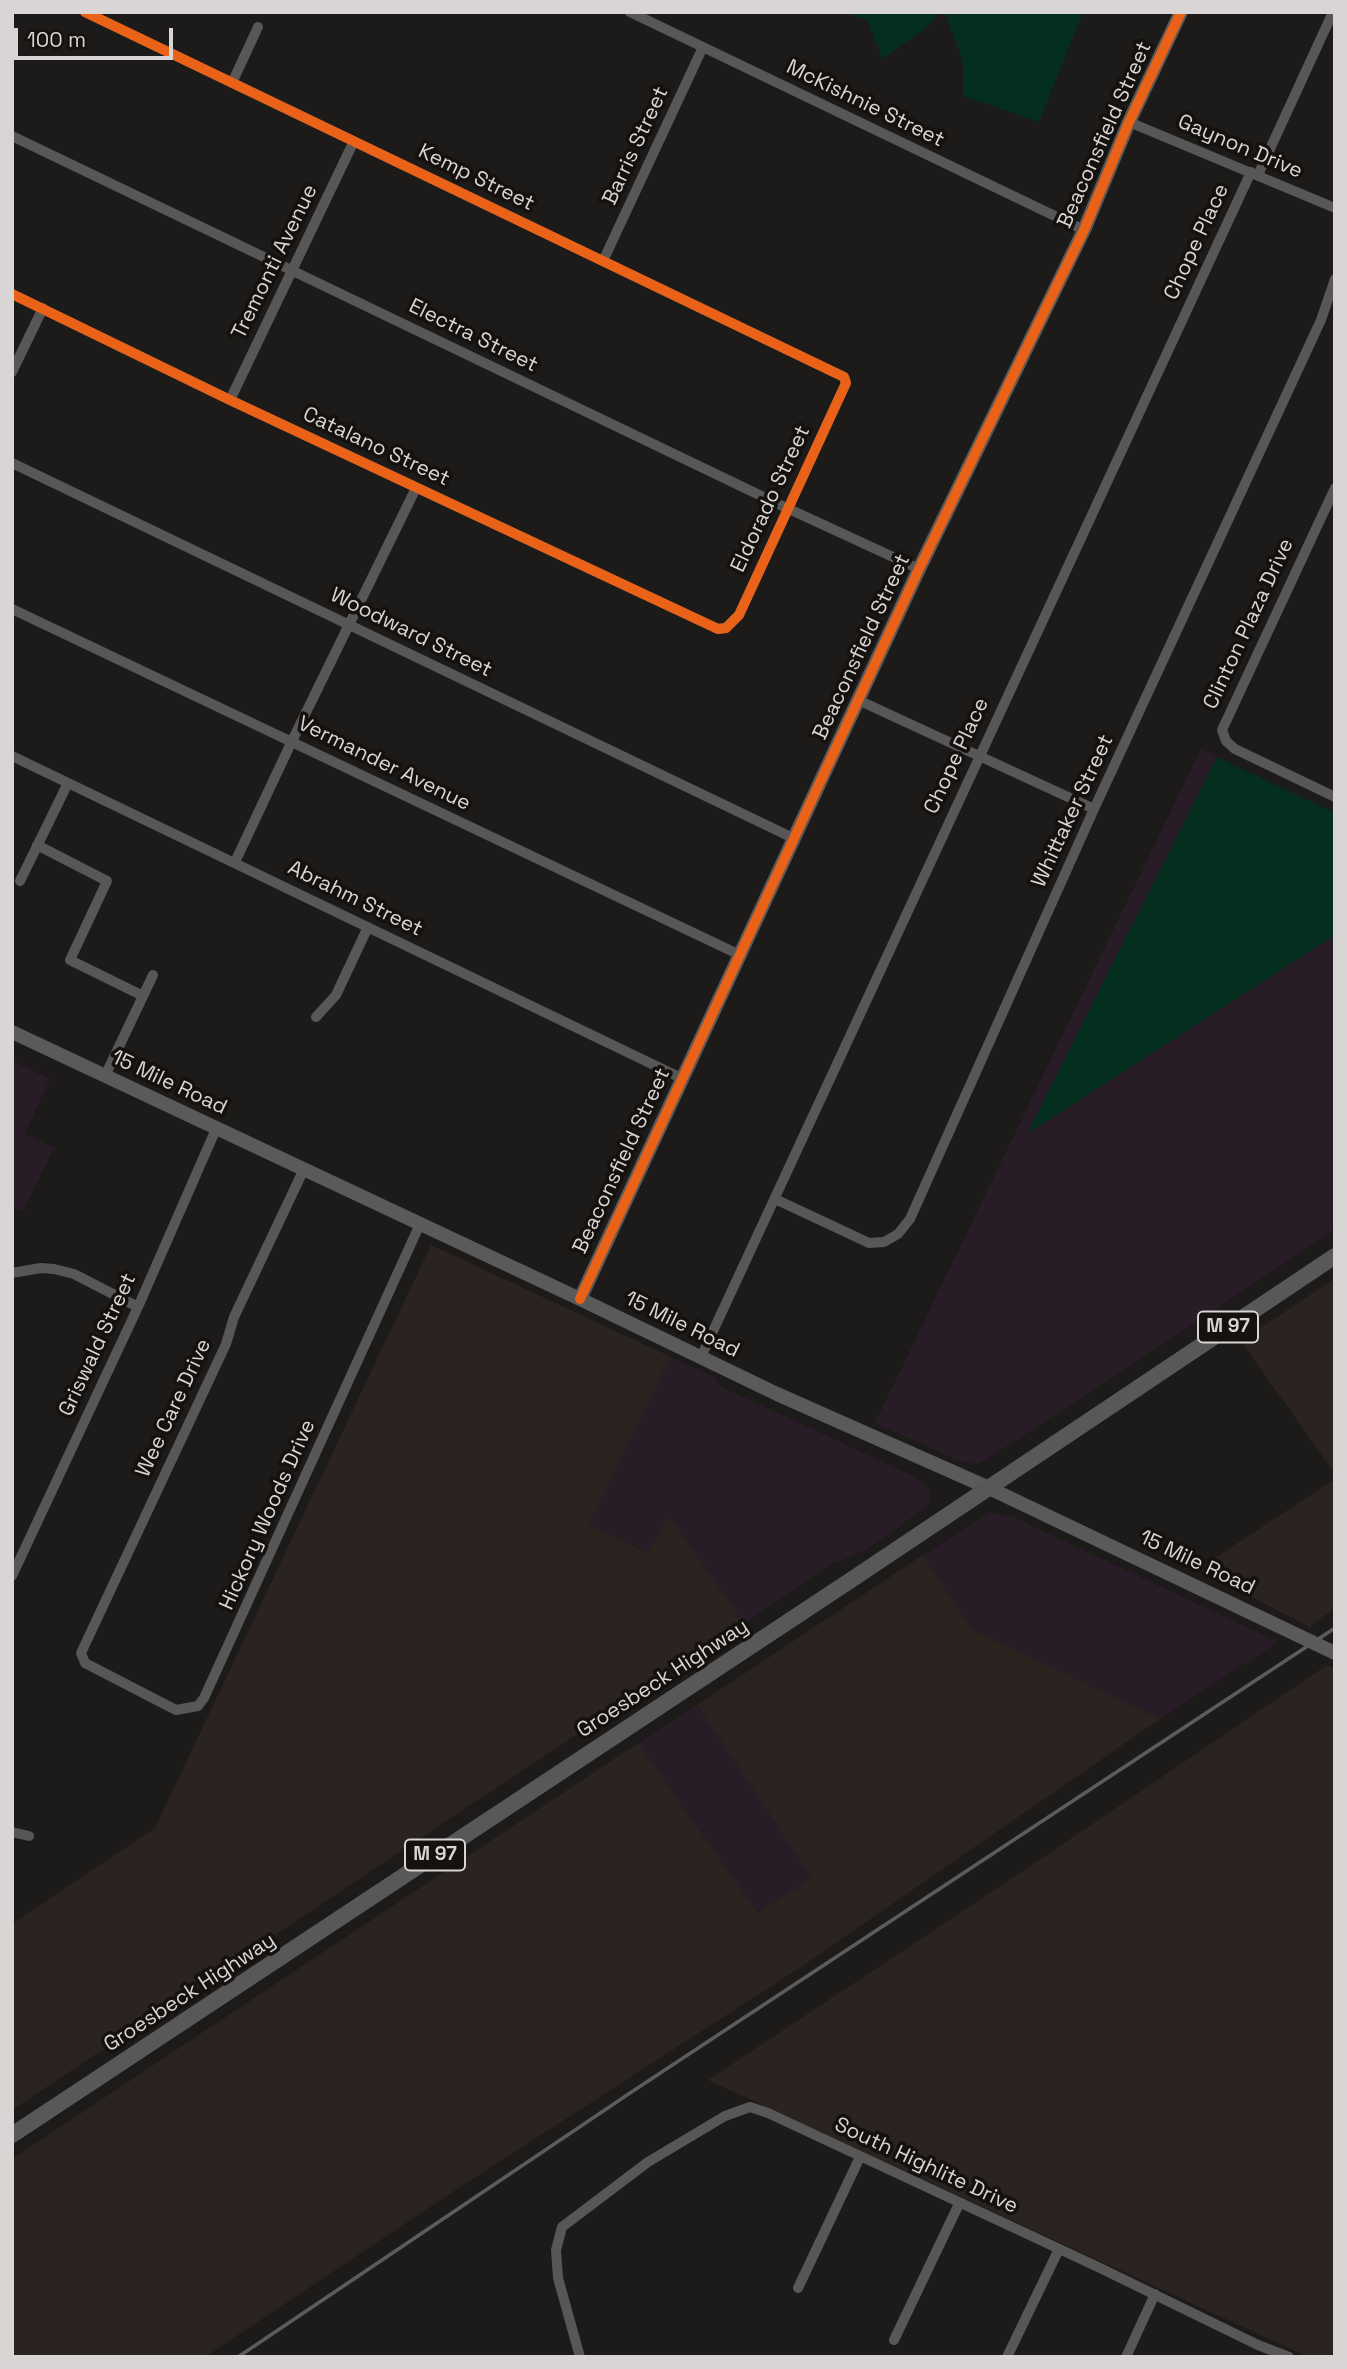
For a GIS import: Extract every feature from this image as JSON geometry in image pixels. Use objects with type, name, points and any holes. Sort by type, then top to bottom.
[{"type":"main road","name":"Beaconsfield Street","points":[[580,1299],[919,569],[1084,230],[1129,122],[1181,12]]},
{"type":"main road","name":"15 Mile Road","points":[[12,1032],[777,1394],[989,1488],[1335,1653]]},
{"type":"main road","name":"Groesbeck Highway","points":[[12,2135],[1335,1256]]},
{"type":"street","name":"Kemp Street","points":[[85,12],[844,377],[846,383]]},
{"type":"street","name":"McKishnie Street","points":[[630,12],[1084,230]]},
{"type":"street","name":"Chope Place","points":[[701,1357],[979,754],[1333,12]]},
{"type":"street","points":[[232,83],[258,27]]},
{"type":"street","name":"Barris Street","points":[[603,261],[703,47]]},
{"type":"street","name":"Gaynon Drive","points":[[1129,122],[1335,208]]},
{"type":"street","name":"Electra Street","points":[[12,136],[919,569]]},
{"type":"street","name":"Tremonti Avenue","points":[[230,400],[354,141]]},
{"type":"street","name":"Whittaker Street","points":[[775,1199],[869,1243],[884,1242],[904,1227],[1321,320],[1335,279]]},
{"type":"street","name":"Catalano Street","points":[[12,294],[710,626],[726,628]]},
{"type":"street","points":[[12,372],[43,308]]},
{"type":"street","name":"Eldorado Street","points":[[726,628],[739,615],[846,383]]},
{"type":"street","name":"Woodward Street","points":[[12,463],[793,838]]},
{"type":"street","points":[[235,862],[416,488]]},
{"type":"street","name":"Clinton Plaza Drive","points":[[1335,488],[1222,724],[1222,730],[1226,741],[1235,749],[1335,797]]},
{"type":"street","name":"Vermander Avenue","points":[[12,609],[740,955]]},
{"type":"street","points":[[858,700],[1094,809]]},
{"type":"street","name":"Abrahm Street","points":[[12,756],[681,1078]]},
{"type":"street","points":[[20,881],[68,783]]},
{"type":"street","points":[[37,845],[107,881],[70,960],[143,996]]},
{"type":"street","points":[[316,1017],[336,995],[368,927]]},
{"type":"street","points":[[105,1076],[153,975]]},
{"type":"street","name":"Griswald Street","points":[[12,1576],[138,1307],[216,1129]]},
{"type":"street","name":"Wee Care Drive","points":[[85,1663],[81,1653],[226,1344],[234,1317],[304,1169]]},
{"type":"street","name":"Hickory Woods Drive","points":[[85,1663],[176,1710],[198,1706],[204,1699],[419,1224]]},
{"type":"street","points":[[12,1273],[41,1268],[64,1271],[138,1307]]},
{"type":"street","points":[[12,1832],[29,1836]]},
{"type":"street","name":"South Highlite Drive","points":[[580,2357],[558,2278],[556,2250],[562,2227],[648,2162],[725,2116],[750,2107],[1156,2294],[1258,2345],[1289,2357]]},
{"type":"street","points":[[798,2288],[860,2157]]},
{"type":"street","points":[[894,2340],[960,2204]]},
{"type":"street","points":[[1007,2357],[1059,2249]]},
{"type":"street","points":[[1126,2357],[1156,2294]]},
{"type":"street","points":[[1252,2357],[1258,2345]]},
{"type":"shaded area","points":[[1201,749],[1335,813],[1335,1230],[989,1458],[976,1464],[957,1460],[875,1423]]},
{"type":"shaded area","points":[[12,1061],[50,1079],[25,1133],[54,1148],[23,1211],[12,1206]]},
{"type":"shaded area","points":[[431,1245],[671,1357],[589,1524],[648,1553],[669,1516],[744,1623],[12,2110],[12,1924],[155,1828]]},
{"type":"shaded area","points":[[1335,1278],[1335,1474],[1241,1341]]},
{"type":"shaded area","points":[[671,1357],[716,1378],[718,1385],[917,1478],[929,1490],[929,1502],[925,1508],[864,1551],[829,1565],[744,1623],[669,1517],[649,1553],[589,1524]]},
{"type":"shaded area","points":[[1335,1479],[1335,1608],[1310,1627],[1198,1569]]},
{"type":"shaded area","points":[[990,1513],[1011,1516],[1278,1642],[1160,1719],[970,1628],[923,1555]]},
{"type":"shaded area","points":[[923,1555],[970,1628],[1160,1719],[801,1967],[451,2193],[205,2357],[12,2357],[12,2159],[638,1743],[758,1913],[812,1878],[697,1705]]},
{"type":"shaded area","points":[[1327,1665],[1335,1669],[1335,2357],[1308,2357],[708,2080],[1020,1873]]},
{"type":"shaded area","points":[[697,1705],[812,1878],[758,1913],[638,1743]]},
{"type":"green space","points":[[844,12],[941,12],[925,29],[882,59],[868,21]]},
{"type":"green space","points":[[945,12],[1083,12],[1039,122],[963,96],[963,63]]},
{"type":"green space","points":[[1217,757],[1335,813],[1335,935],[1027,1134]]},
{"type":"railway","points":[[238,2357],[633,2091],[1335,1628]]},
{"type":"cycle path","points":[[12,294],[230,400],[718,629],[726,628],[739,615],[846,383],[844,377],[85,12]]},
{"type":"cycle path","points":[[580,1299],[919,569],[1084,230],[1129,122],[1181,12]]}]
